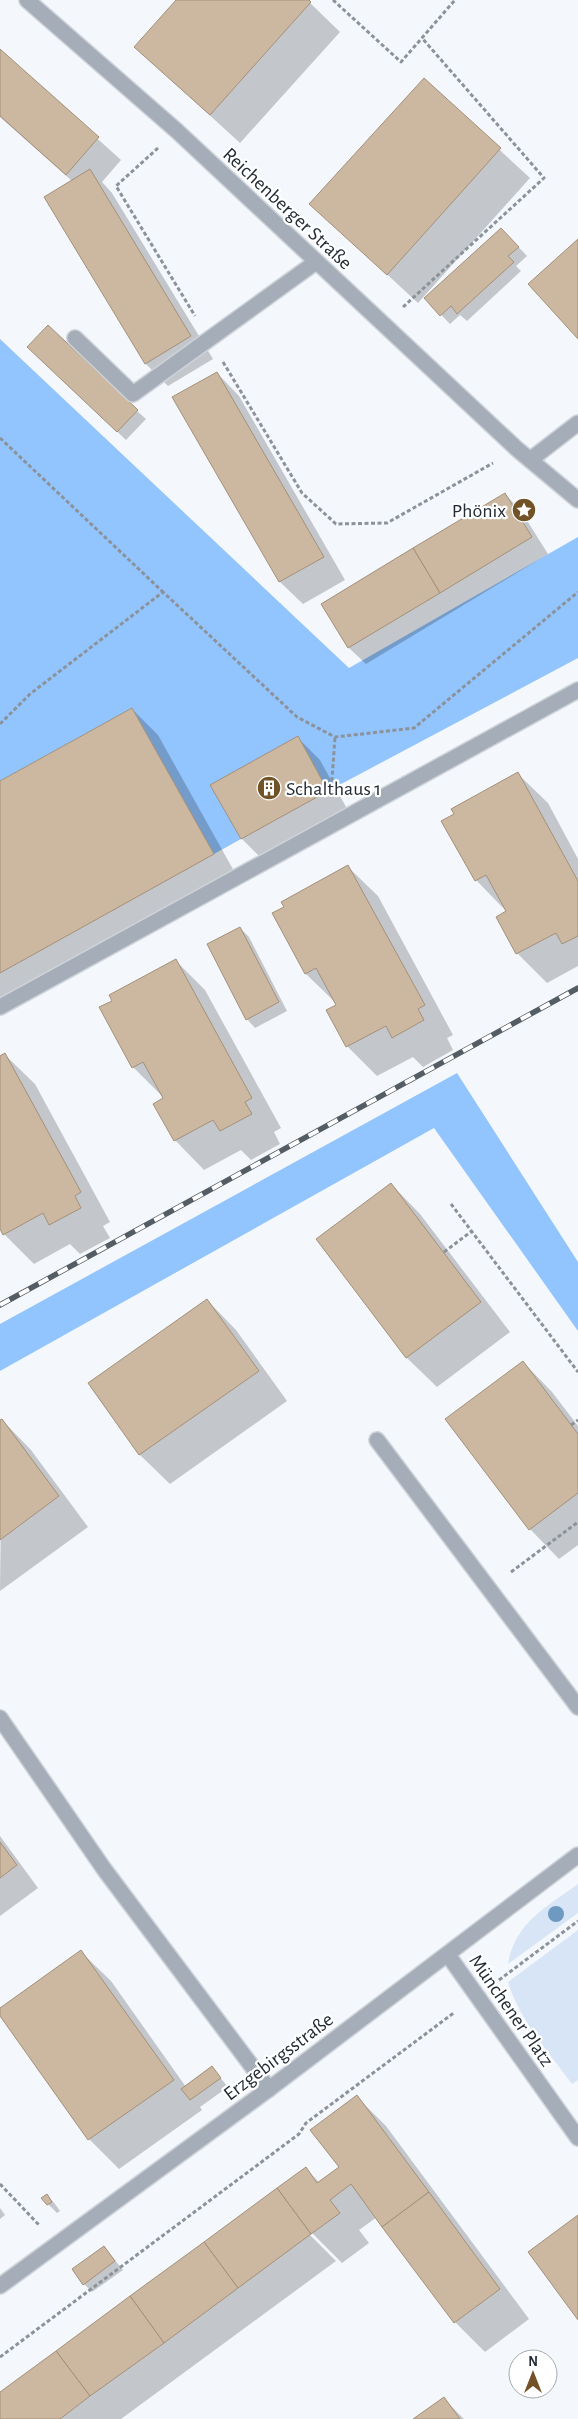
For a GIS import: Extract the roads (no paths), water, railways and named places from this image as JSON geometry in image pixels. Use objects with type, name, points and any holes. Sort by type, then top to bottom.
[{"type":"street","name":"Reichenberger Straße","points":[[27,0],[177,131],[517,449],[578,500]]},
{"type":"street","points":[[74,338],[133,394],[316,262]]},
{"type":"street","points":[[530,460],[578,423]]},
{"type":"street","points":[[0,1007],[578,690]]},
{"type":"street","points":[[377,1440],[578,1707]]},
{"type":"street","points":[[0,1718],[104,1870],[269,2089]]},
{"type":"street","name":"Erzgebirgsstraße","points":[[0,2286],[269,2089],[578,1855]]},
{"type":"street","name":"Münchener Platz","points":[[448,1955],[578,2138]]},
{"type":"railway","points":[[0,1305],[578,988]]},
{"type":"place","name":"Phönix","points":[[524,510]]},
{"type":"place","name":"Schalthaus 1","points":[[269,788]]}]
